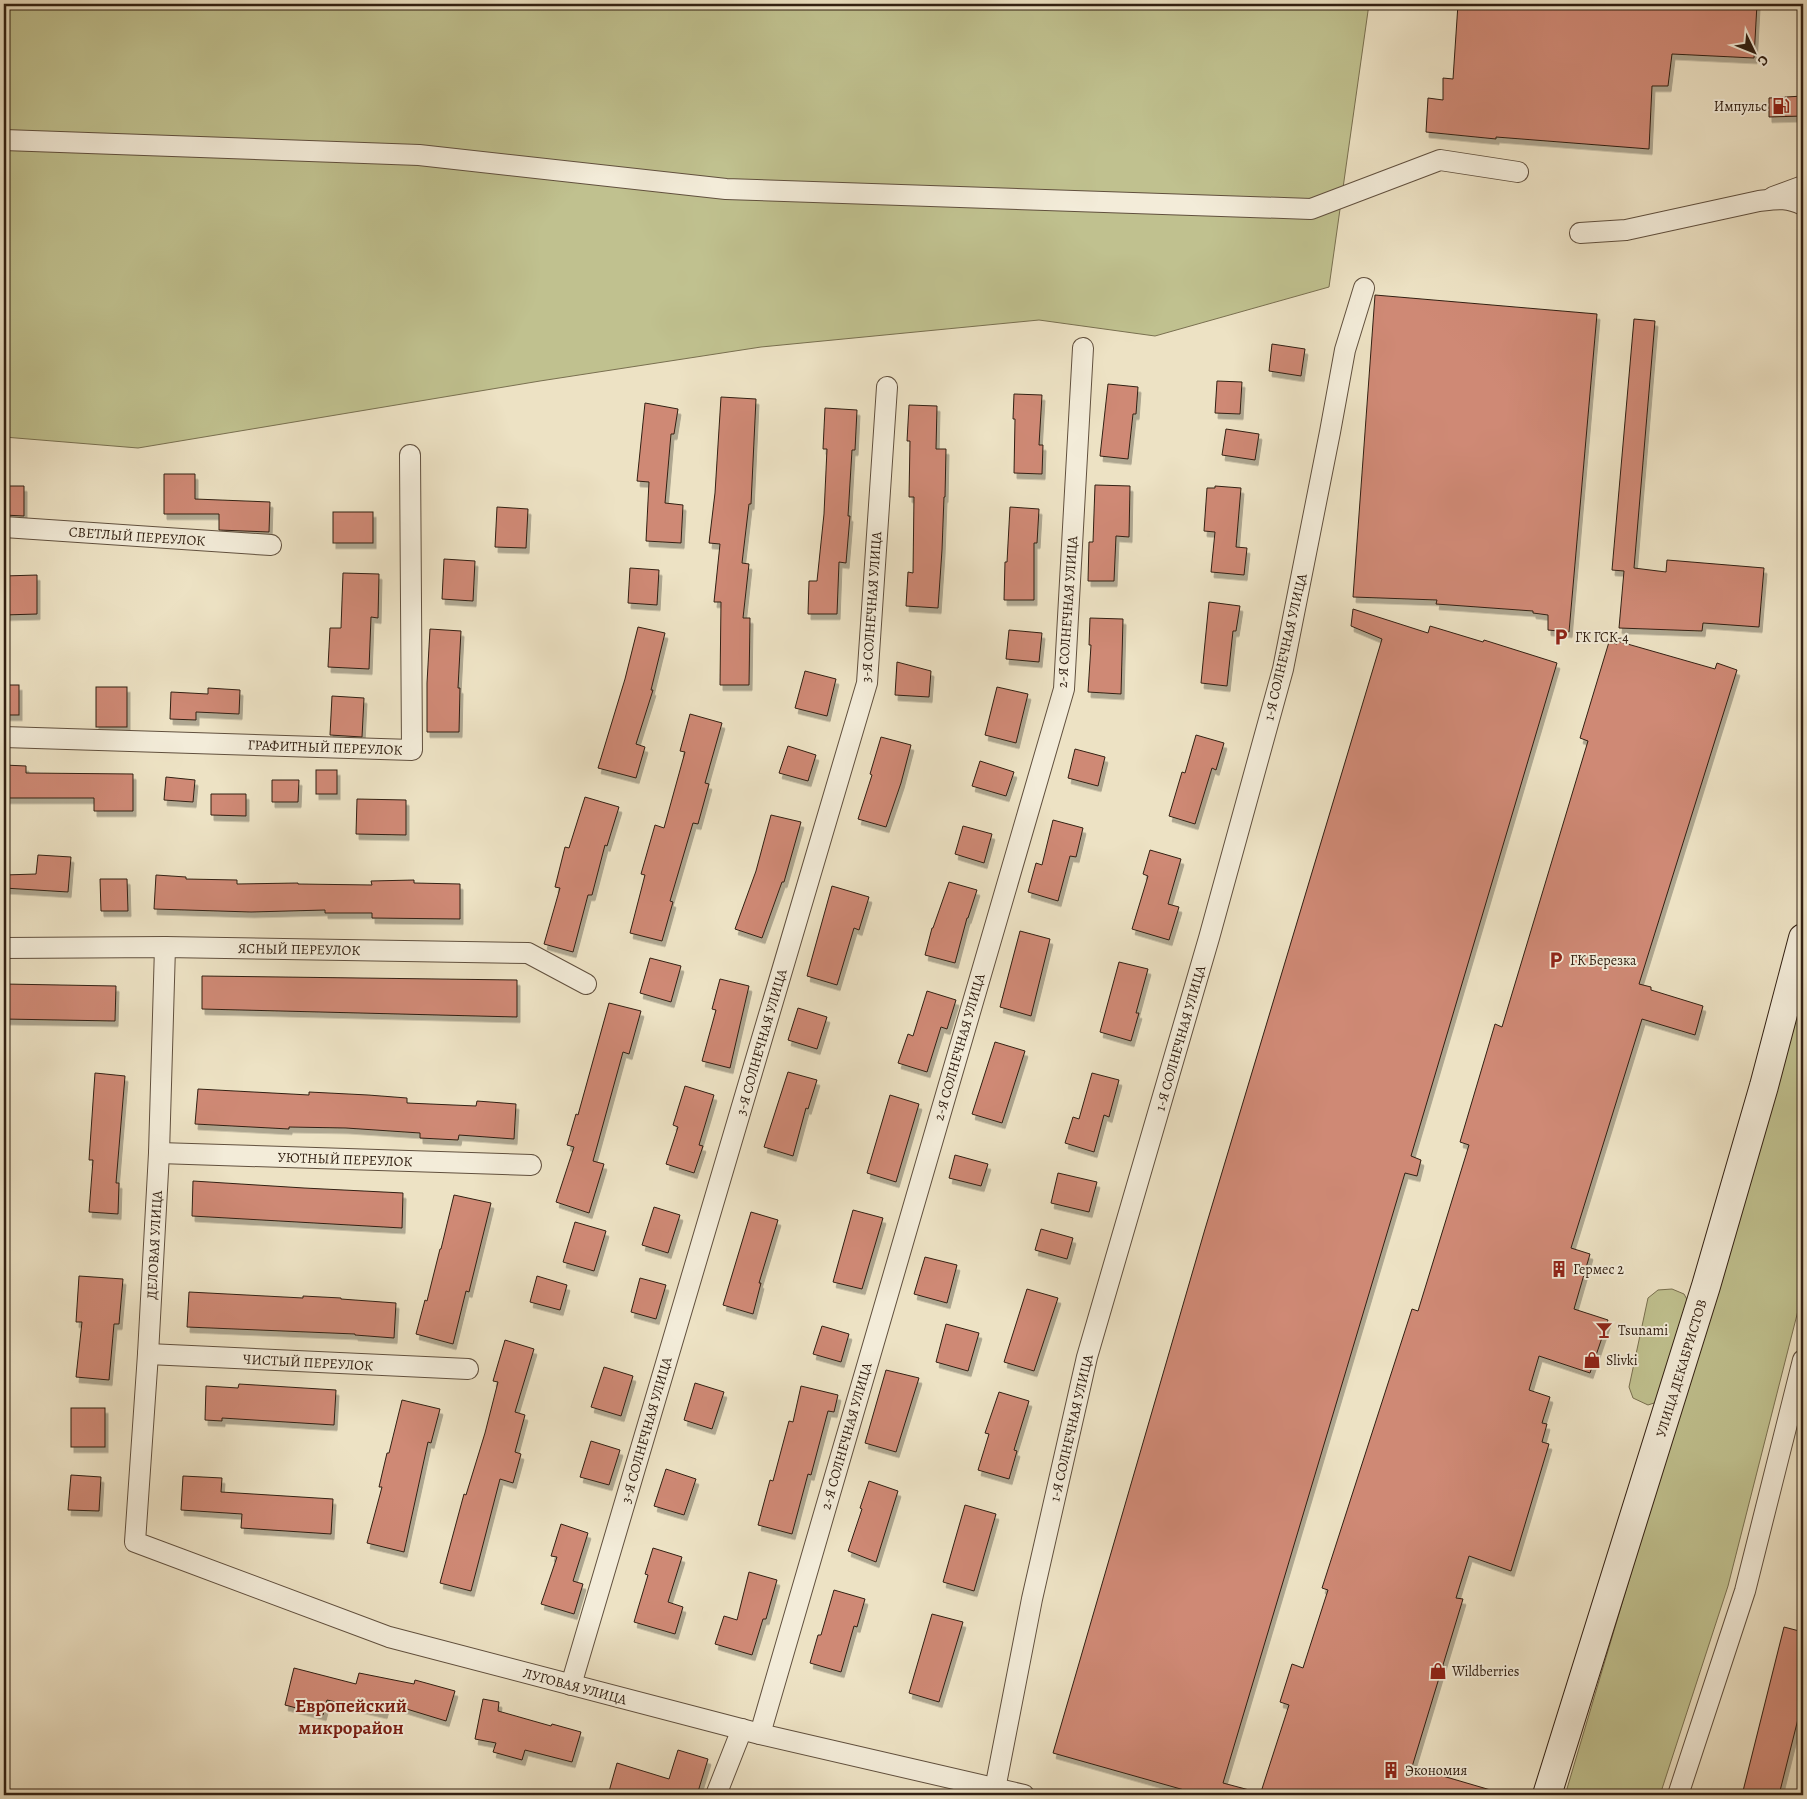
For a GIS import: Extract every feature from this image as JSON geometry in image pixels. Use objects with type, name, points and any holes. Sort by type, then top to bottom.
[{"type":"street","points":[[4,140],[419,155],[726,189],[1311,208],[1440,160],[1518,172]]},
{"type":"street","points":[[1580,233],[1626,230],[1759,201],[1803,186]]},
{"type":"street","points":[[1759,201],[1788,199],[1803,205]]},
{"type":"street","name":"1-Я СОЛНЕЧНАЯ УЛИЦА","points":[[995,1789],[1032,1600],[1087,1357],[1209,938],[1283,668],[1330,432],[1344,350],[1364,288]]},
{"type":"street","name":"2-Я СОЛНЕЧНАЯ УЛИЦА","points":[[716,1795],[751,1732],[1064,689],[1083,348]]},
{"type":"street","name":"3-Я СОЛНЕЧНАЯ УЛИЦА","points":[[571,1685],[867,683],[887,387]]},
{"type":"street","name":"ГРАФИТНЫЙ ПЕРЕУЛОК","points":[[4,737],[412,750],[410,455]]},
{"type":"street","name":"СВЕТЛЫЙ ПЕРЕУЛОК","points":[[4,527],[271,545]]},
{"type":"street","name":"УЛИЦА ДЕКАБРИСТОВ","points":[[1547,1795],[1706,1286],[1764,1086],[1803,938]]},
{"type":"street","name":"ЯСНЫЙ ПЕРЕУЛОК","points":[[4,948],[165,947],[528,953],[586,984]]},
{"type":"street","name":"ДЕЛОВАЯ УЛИЦА","points":[[135,1542],[159,1153],[165,947]]},
{"type":"street","name":"УЮТНЫЙ ПЕРЕУЛОК","points":[[159,1153],[531,1165]]},
{"type":"street","name":"ЧИСТЫЙ ПЕРЕУЛОК","points":[[148,1354],[468,1369]]},
{"type":"street","points":[[1678,1795],[1745,1591],[1803,1360]]},
{"type":"street","name":"ЛУГОВАЯ УЛИЦА","points":[[135,1542],[388,1637],[965,1789],[995,1789],[1024,1795]]},
{"type":"green space","points":[[4,4],[1369,4],[1329,287],[1155,336],[1039,320],[761,347],[540,381],[138,448],[4,437]]},
{"type":"green space","points":[[1803,995],[1803,1291],[1728,1586],[1660,1795],[1575,1795],[1566,1792]]},
{"type":"green space","points":[[1672,1289],[1684,1294],[1689,1303],[1661,1396],[1654,1403],[1648,1405],[1633,1398],[1629,1387],[1648,1298],[1658,1290]]},
{"type":"building","points":[[1458,4],[1757,4],[1754,58],[1672,54],[1668,86],[1652,86],[1649,149],[1496,137],[1496,139],[1426,132],[1428,98],[1443,100],[1443,78],[1453,79]]},
{"type":"building","points":[[1803,96],[1803,116],[1769,117],[1769,98]]},
{"type":"building","points":[[1375,295],[1597,314],[1569,632],[1548,630],[1548,615],[1533,613],[1533,611],[1436,604],[1437,600],[1353,597]]},
{"type":"building","points":[[1634,319],[1655,321],[1634,568],[1666,572],[1667,560],[1764,568],[1759,627],[1703,623],[1702,631],[1619,628],[1624,571],[1612,570]]},
{"type":"building","points":[[1272,344],[1305,349],[1301,376],[1269,371]]},
{"type":"building","points":[[1217,381],[1242,382],[1240,414],[1215,413]]},
{"type":"building","points":[[1108,384],[1138,387],[1136,414],[1133,414],[1128,459],[1100,456]]},
{"type":"building","points":[[1014,394],[1042,395],[1039,445],[1043,445],[1042,474],[1014,473]]},
{"type":"building","points":[[721,397],[756,399],[751,504],[749,504],[742,563],[749,564],[743,618],[750,618],[749,685],[720,685],[721,602],[714,602],[720,544],[709,543],[715,493]]},
{"type":"building","points":[[645,403],[678,409],[674,434],[671,434],[665,503],[683,505],[681,543],[646,541],[649,482],[637,481]]},
{"type":"building","points":[[909,405],[937,406],[936,449],[946,449],[938,608],[906,606],[908,572],[913,573],[914,497],[909,497],[910,441],[907,441]]},
{"type":"building","points":[[825,408],[857,410],[855,450],[852,450],[848,516],[850,516],[846,563],[839,562],[837,614],[808,614],[809,581],[817,581],[824,514],[827,449],[823,449]]},
{"type":"building","points":[[1226,429],[1259,434],[1255,460],[1222,455]]},
{"type":"building","points":[[164,474],[195,474],[195,499],[270,502],[269,532],[219,530],[219,514],[164,514]]},
{"type":"building","points":[[1095,485],[1130,486],[1129,537],[1116,536],[1114,581],[1088,581],[1089,542],[1093,542]]},
{"type":"building","points":[[4,486],[24,486],[24,516],[4,515]]},
{"type":"building","points":[[1215,486],[1241,488],[1236,547],[1247,548],[1244,575],[1211,572],[1215,532],[1204,531],[1207,488],[1215,488]]},
{"type":"building","points":[[497,507],[528,509],[526,548],[495,547]]},
{"type":"building","points":[[1010,507],[1039,509],[1037,543],[1034,543],[1034,600],[1004,600]]},
{"type":"building","points":[[333,512],[373,512],[373,543],[333,543]]},
{"type":"building","points":[[444,559],[475,561],[473,601],[442,599]]},
{"type":"building","points":[[630,568],[659,570],[657,605],[628,603]]},
{"type":"building","points":[[343,573],[379,574],[378,618],[371,617],[369,669],[328,667],[330,628],[341,628]]},
{"type":"building","points":[[37,575],[37,614],[4,615],[4,576]]},
{"type":"building","points":[[1209,602],[1240,606],[1236,631],[1233,631],[1227,686],[1201,683]]},
{"type":"building","points":[[1353,609],[1428,633],[1430,626],[1483,642],[1484,640],[1557,663],[1411,1156],[1421,1160],[1417,1176],[1405,1173],[1223,1783],[1253,1791],[1252,1795],[1202,1795],[1053,1753],[1205,1229],[1382,639],[1351,626]]},
{"type":"building","points":[[1090,618],[1123,619],[1121,694],[1088,692],[1091,645],[1089,645]]},
{"type":"building","points":[[638,627],[665,633],[651,690],[653,690],[636,744],[645,747],[636,778],[598,768],[625,679]]},
{"type":"building","points":[[430,629],[461,631],[458,688],[460,688],[459,732],[427,732]]},
{"type":"building","points":[[1009,630],[1042,633],[1039,662],[1006,659]]},
{"type":"building","points":[[1617,641],[1715,669],[1717,663],[1737,670],[1639,984],[1651,987],[1651,990],[1703,1006],[1695,1035],[1642,1019],[1571,1248],[1590,1254],[1574,1309],[1608,1320],[1590,1373],[1539,1356],[1529,1390],[1550,1397],[1542,1423],[1547,1424],[1542,1442],[1549,1444],[1511,1571],[1469,1556],[1456,1598],[1463,1599],[1412,1767],[1494,1791],[1493,1795],[1260,1795],[1289,1705],[1280,1702],[1292,1664],[1303,1668],[1328,1590],[1322,1588],[1412,1309],[1418,1311],[1469,1145],[1460,1142],[1495,1024],[1502,1027],[1588,741],[1580,738],[1609,642],[1617,644]]},
{"type":"building","points":[[897,662],[931,671],[929,697],[895,695]]},
{"type":"building","points":[[805,671],[836,679],[827,716],[795,708]]},
{"type":"building","points":[[4,685],[19,685],[19,715],[4,715]]},
{"type":"building","points":[[96,687],[127,687],[127,727],[96,727]]},
{"type":"building","points":[[997,687],[1028,694],[1016,743],[985,735]]},
{"type":"building","points":[[208,688],[240,690],[239,714],[196,712],[196,720],[170,719],[171,692],[208,694]]},
{"type":"building","points":[[332,696],[364,698],[362,737],[330,735]]},
{"type":"building","points":[[690,714],[722,723],[705,783],[709,784],[698,824],[693,823],[670,901],[673,902],[662,941],[630,933],[645,875],[641,874],[655,825],[664,828],[685,752],[680,751]]},
{"type":"building","points":[[1196,735],[1224,743],[1216,770],[1212,768],[1195,824],[1169,816],[1182,772],[1185,773]]},
{"type":"building","points":[[881,737],[911,745],[901,783],[886,827],[858,819],[872,775],[870,774]]},
{"type":"building","points":[[788,746],[816,755],[808,781],[779,773]]},
{"type":"building","points":[[1075,749],[1105,757],[1098,786],[1068,778]]},
{"type":"building","points":[[980,761],[1014,772],[1006,796],[972,786]]},
{"type":"building","points":[[4,765],[26,766],[26,773],[133,774],[133,811],[94,811],[94,798],[4,798]]},
{"type":"building","points":[[316,770],[337,770],[337,794],[316,794]]},
{"type":"building","points":[[166,777],[195,780],[193,802],[164,800]]},
{"type":"building","points":[[272,780],[299,780],[298,802],[272,802]]},
{"type":"building","points":[[211,794],[246,794],[246,816],[211,815]]},
{"type":"building","points":[[585,797],[619,807],[607,846],[605,845],[592,895],[588,895],[573,952],[544,944],[560,888],[555,887],[565,847],[569,848]]},
{"type":"building","points":[[357,799],[406,800],[406,835],[356,834]]},
{"type":"building","points":[[771,815],[801,822],[784,882],[782,882],[762,938],[735,929],[756,871]]},
{"type":"building","points":[[1053,820],[1083,828],[1076,857],[1070,856],[1058,901],[1028,892],[1036,863],[1042,865]]},
{"type":"building","points":[[963,826],[992,834],[984,863],[955,854]]},
{"type":"building","points":[[1150,850],[1181,859],[1168,904],[1179,907],[1169,940],[1132,929],[1148,876],[1143,874]]},
{"type":"building","points":[[38,855],[71,857],[68,892],[4,888],[4,875],[36,874]]},
{"type":"building","points":[[156,875],[186,877],[186,879],[237,880],[237,884],[372,885],[371,881],[414,880],[414,883],[460,884],[460,919],[372,918],[372,913],[325,913],[325,910],[251,912],[154,909]]},
{"type":"building","points":[[100,879],[127,879],[128,911],[101,911]]},
{"type":"building","points":[[949,882],[977,890],[955,963],[925,955],[932,928]]},
{"type":"building","points":[[832,886],[869,897],[859,930],[854,928],[837,985],[807,976]]},
{"type":"building","points":[[1020,931],[1050,939],[1031,1016],[1000,1007]]},
{"type":"building","points":[[650,958],[681,966],[671,1002],[640,993]]},
{"type":"building","points":[[1119,962],[1148,969],[1136,1013],[1139,1013],[1131,1041],[1100,1032]]},
{"type":"building","points":[[202,976],[517,980],[517,1017],[202,1009]]},
{"type":"building","points":[[720,979],[749,986],[730,1068],[702,1061],[716,1010],[712,1009]]},
{"type":"building","points":[[4,984],[116,986],[115,1021],[4,1019]]},
{"type":"building","points":[[927,991],[956,1000],[947,1029],[941,1027],[927,1072],[898,1063],[908,1034],[913,1036]]},
{"type":"building","points":[[609,1003],[641,1011],[629,1054],[623,1052],[593,1161],[604,1164],[589,1213],[556,1202],[574,1147],[567,1145],[576,1114],[578,1115]]},
{"type":"building","points":[[798,1008],[827,1017],[817,1049],[788,1040]]},
{"type":"building","points":[[995,1042],[1025,1051],[1002,1123],[972,1114]]},
{"type":"building","points":[[788,1072],[817,1080],[808,1109],[806,1108],[793,1156],[764,1147]]},
{"type":"building","points":[[95,1073],[125,1076],[116,1183],[119,1183],[118,1214],[89,1212],[93,1160],[89,1160]]},
{"type":"building","points":[[1092,1073],[1119,1080],[1109,1117],[1104,1115],[1094,1152],[1065,1143],[1073,1117],[1079,1119]]},
{"type":"building","points":[[685,1086],[714,1095],[699,1145],[703,1146],[694,1173],[666,1164],[678,1127],[673,1125]]},
{"type":"building","points":[[198,1089],[309,1095],[309,1092],[368,1095],[407,1098],[407,1103],[476,1106],[477,1101],[516,1104],[514,1139],[459,1135],[458,1140],[420,1138],[420,1133],[346,1128],[289,1127],[289,1129],[195,1124]]},
{"type":"building","points":[[890,1095],[919,1104],[896,1182],[867,1173]]},
{"type":"building","points":[[955,1155],[988,1164],[981,1186],[949,1178]]},
{"type":"building","points":[[1058,1173],[1097,1182],[1089,1212],[1051,1203]]},
{"type":"building","points":[[193,1181],[403,1193],[402,1228],[192,1216]]},
{"type":"building","points":[[454,1195],[491,1203],[469,1292],[466,1291],[453,1344],[416,1334],[425,1300],[427,1301]]},
{"type":"building","points":[[654,1207],[680,1215],[668,1253],[642,1245]]},
{"type":"building","points":[[853,1210],[883,1218],[862,1289],[833,1282]]},
{"type":"building","points":[[751,1212],[778,1220],[759,1283],[761,1283],[753,1314],[723,1305]]},
{"type":"building","points":[[575,1222],[606,1231],[594,1271],[563,1262]]},
{"type":"building","points":[[1041,1229],[1073,1238],[1067,1259],[1035,1250]]},
{"type":"building","points":[[925,1257],[957,1265],[947,1303],[914,1294]]},
{"type":"building","points":[[79,1276],[123,1279],[119,1324],[114,1324],[109,1380],[76,1377],[82,1322],[76,1322]]},
{"type":"building","points":[[537,1276],[567,1285],[560,1310],[530,1302]]},
{"type":"building","points":[[640,1278],[666,1285],[656,1319],[631,1312]]},
{"type":"building","points":[[1027,1289],[1058,1298],[1034,1371],[1004,1362]]},
{"type":"building","points":[[189,1292],[341,1298],[396,1303],[394,1338],[355,1334],[187,1327]]},
{"type":"building","points":[[946,1324],[979,1333],[968,1371],[936,1362]]},
{"type":"building","points":[[822,1326],[849,1334],[841,1362],[813,1354]]},
{"type":"building","points":[[505,1340],[534,1349],[515,1412],[525,1415],[515,1452],[521,1454],[513,1483],[500,1479],[471,1591],[440,1583],[464,1494],[466,1495],[485,1433],[498,1382],[493,1381]]},
{"type":"building","points":[[604,1367],[633,1376],[621,1416],[591,1407]]},
{"type":"building","points":[[886,1370],[919,1378],[896,1452],[865,1443]]},
{"type":"building","points":[[695,1383],[724,1392],[712,1429],[684,1420]]},
{"type":"building","points":[[239,1384],[336,1390],[334,1425],[222,1418],[222,1421],[205,1420],[206,1386],[238,1388]]},
{"type":"building","points":[[801,1386],[838,1395],[834,1412],[828,1411],[811,1475],[808,1474],[792,1534],[758,1525],[770,1480],[773,1481],[789,1421],[793,1422]]},
{"type":"building","points":[[999,1392],[1029,1401],[1014,1450],[1017,1451],[1009,1479],[978,1470],[989,1434],[985,1433]]},
{"type":"building","points":[[402,1400],[440,1409],[431,1443],[428,1442],[404,1552],[367,1543],[382,1487],[379,1487],[387,1453],[389,1453]]},
{"type":"building","points":[[71,1408],[105,1408],[105,1447],[71,1447]]},
{"type":"building","points":[[591,1441],[620,1450],[609,1485],[580,1477]]},
{"type":"building","points":[[666,1469],[696,1479],[684,1515],[654,1506]]},
{"type":"building","points":[[71,1475],[101,1477],[99,1511],[68,1510]]},
{"type":"building","points":[[183,1476],[222,1478],[221,1492],[333,1499],[331,1534],[241,1528],[242,1514],[181,1510]]},
{"type":"building","points":[[869,1481],[898,1491],[876,1562],[848,1551]]},
{"type":"building","points":[[965,1505],[996,1514],[974,1591],[943,1582]]},
{"type":"building","points":[[561,1524],[588,1533],[573,1581],[583,1584],[574,1614],[541,1604],[557,1557],[551,1556]]},
{"type":"building","points":[[653,1548],[682,1557],[668,1602],[683,1607],[675,1634],[634,1622],[648,1575],[645,1574]]},
{"type":"building","points":[[749,1572],[777,1580],[766,1619],[763,1619],[752,1655],[715,1644],[724,1616],[737,1620]]},
{"type":"building","points":[[834,1590],[865,1599],[857,1627],[854,1626],[841,1672],[810,1663],[818,1635],[821,1635]]},
{"type":"building","points":[[932,1614],[963,1622],[939,1702],[909,1693]]},
{"type":"building","points":[[1784,1627],[1803,1632],[1803,1699],[1779,1795],[1742,1795]]},
{"type":"building","points":[[294,1668],[356,1684],[359,1673],[414,1684],[415,1680],[455,1691],[446,1721],[387,1703],[384,1713],[327,1700],[323,1715],[285,1705]]},
{"type":"building","points":[[483,1699],[499,1702],[498,1711],[551,1726],[552,1724],[581,1732],[572,1762],[525,1750],[522,1760],[493,1752],[496,1743],[475,1739]]},
{"type":"building","points":[[678,1750],[708,1759],[697,1795],[608,1795],[617,1763],[669,1779]]},
{"type":"place","name":"Импульс","points":[[1781,106]]},
{"type":"place","name":"ГК ГСК-4","points":[[1561,637]]},
{"type":"place","name":"ГК Березка","points":[[1556,960]]},
{"type":"place","name":"Гермес 2","points":[[1559,1269]]},
{"type":"place","name":"Tsunami","points":[[1604,1330]]},
{"type":"place","name":"Slivki","points":[[1592,1360]]},
{"type":"place","name":"Wildberries","points":[[1438,1671]]},
{"type":"place","name":"Экономия","points":[[1391,1770]]},
{"type":"district","name":"Европейский микрорайон","points":[[351,1716]]}]
